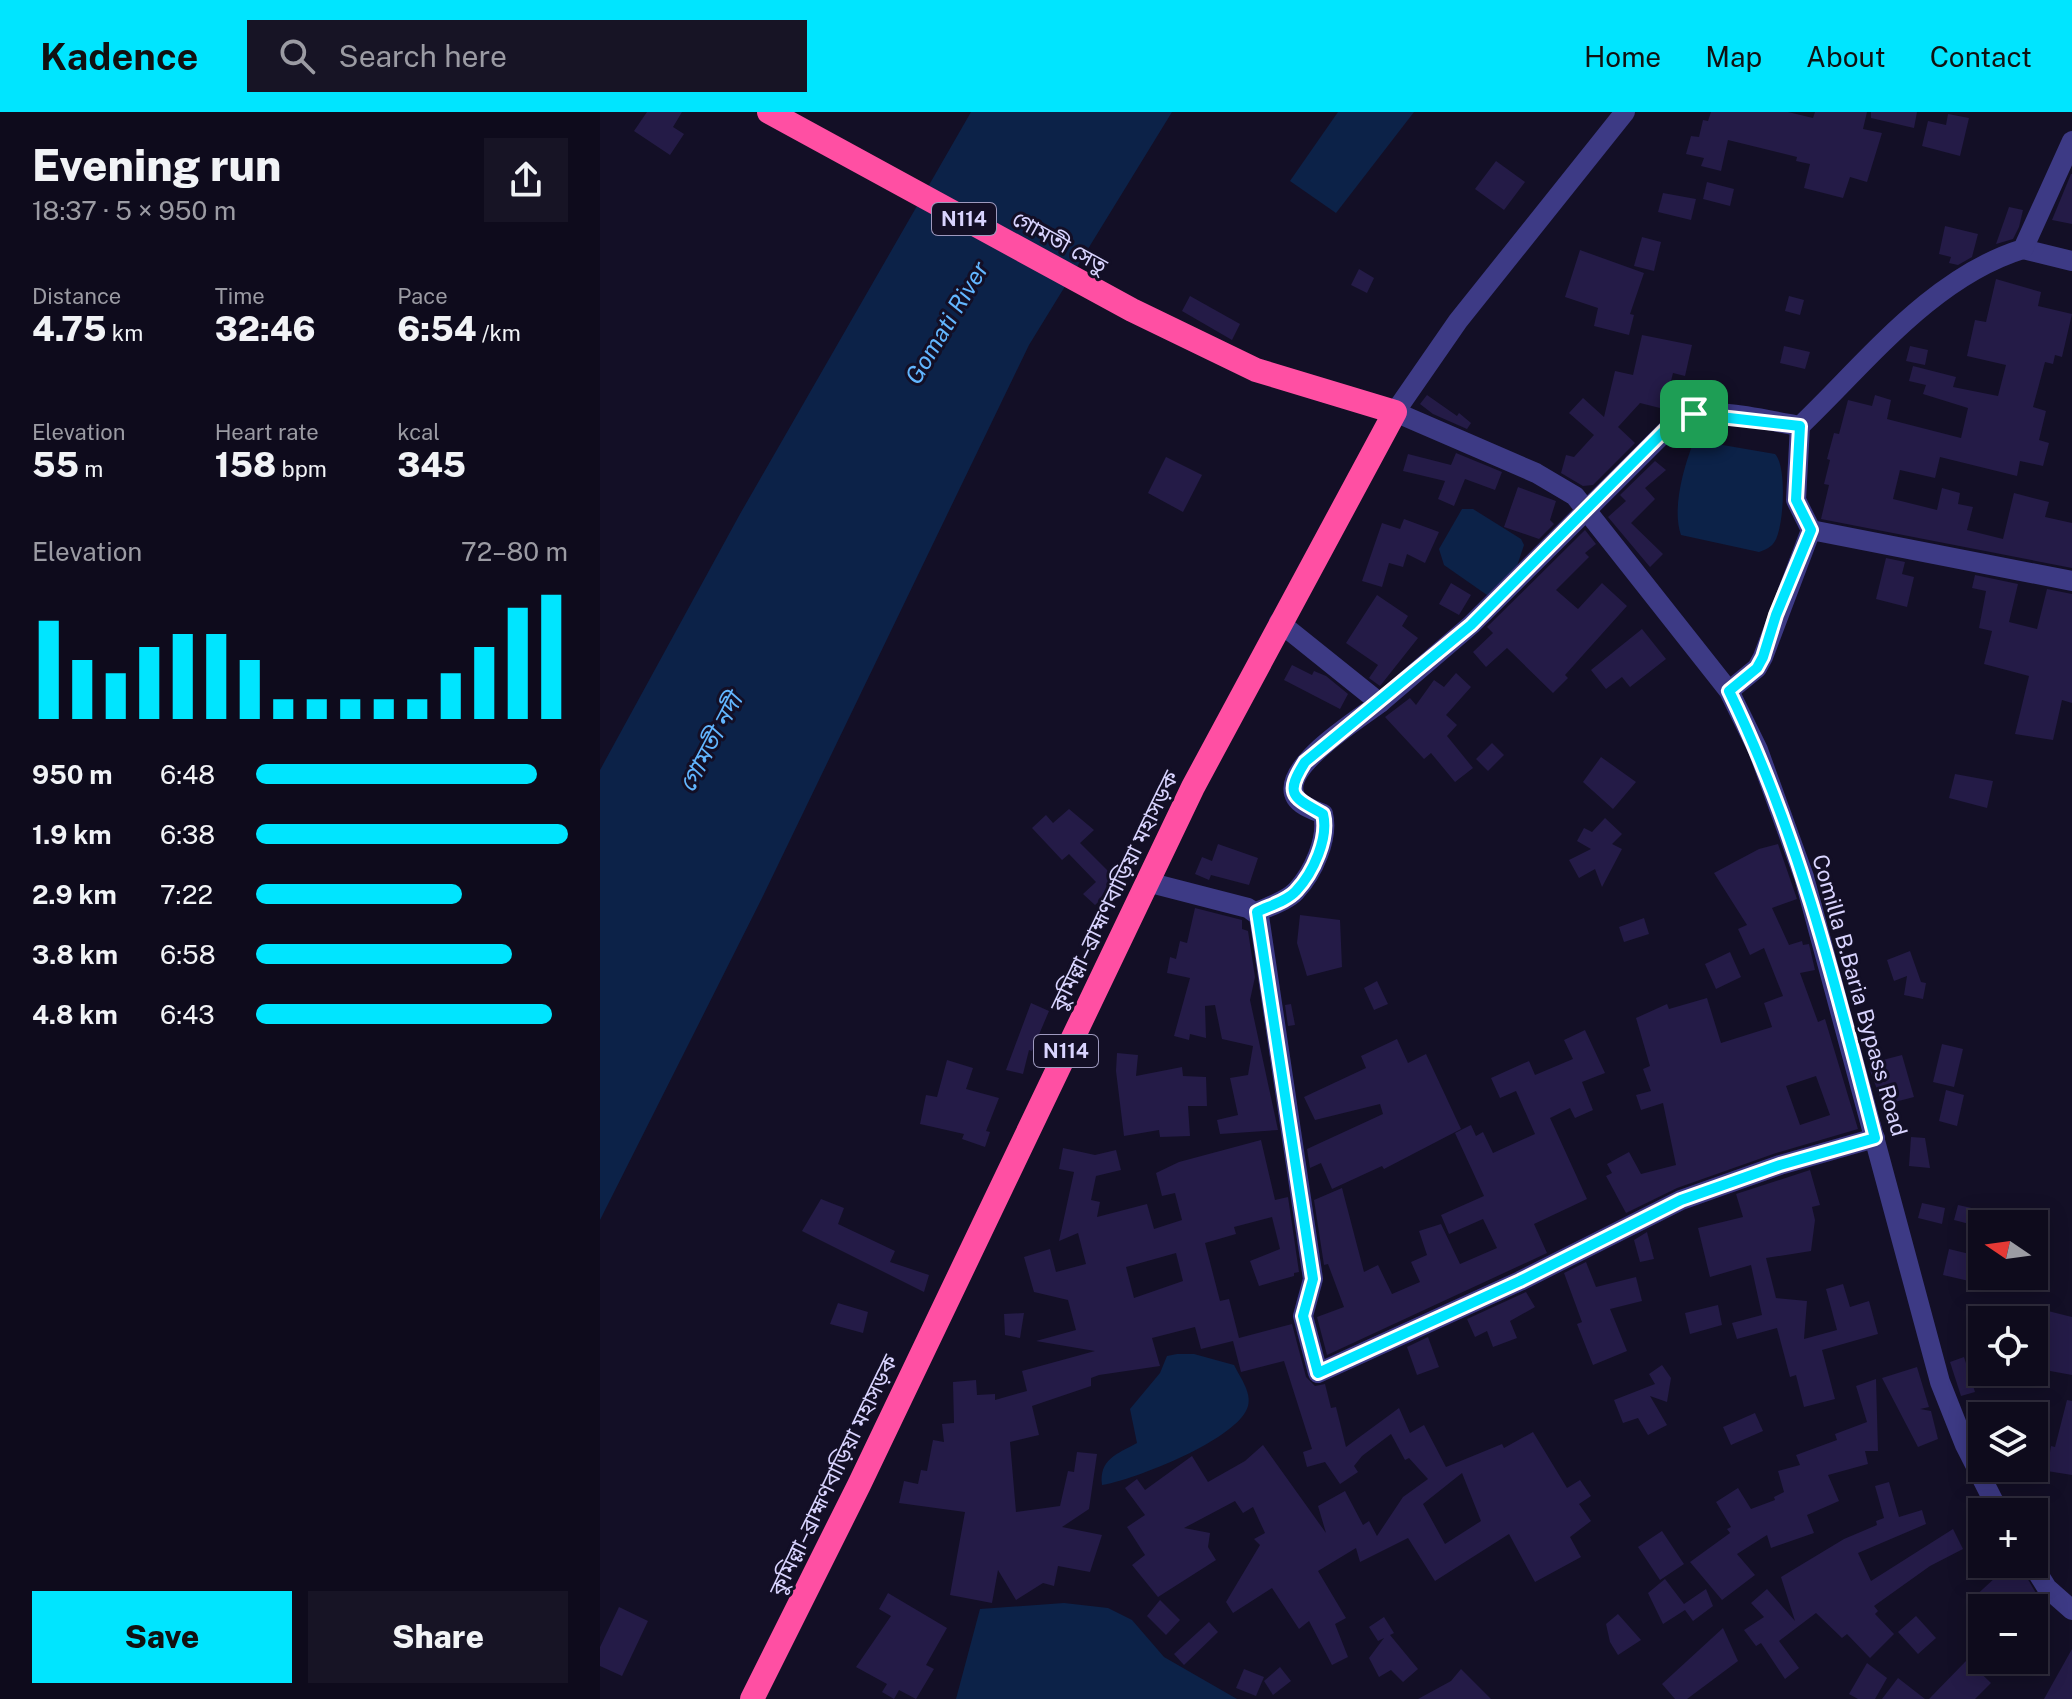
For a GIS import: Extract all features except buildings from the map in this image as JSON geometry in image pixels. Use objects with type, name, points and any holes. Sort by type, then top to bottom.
[{"type":"highway","name":"গোমতী সেতু","points":[[769,112],[1132,310],[1256,370],[1395,412]]},
{"type":"highway","name":"কুমিল্লা–ব্রাহ্মণবাড়িয়া মহাসড়ক","points":[[752,1699],[859,1485],[1147,882],[1279,622],[1395,412]]},
{"type":"street","points":[[1395,412],[1458,321],[1622,114]]},
{"type":"street","points":[[2023,249],[2072,141]]},
{"type":"street","points":[[1729,691],[1757,668],[1763,657],[1776,615],[1811,530],[1796,500],[1800,426],[1933,299],[1999,257],[2023,249],[2072,261]]},
{"type":"street","name":"Comilla B.Baria Bypass Road","points":[[1395,412],[1536,473],[1587,507],[1729,691],[1758,750],[1804,877],[1940,1382],[1952,1416],[1992,1498]]},
{"type":"street","points":[[1147,882],[1257,912],[1295,893],[1311,870],[1323,838],[1323,814],[1300,804],[1293,791],[1294,780],[1305,762],[1471,625],[1679,418],[1715,414],[1800,426]]},
{"type":"street","points":[[1811,530],[2072,581]]},
{"type":"street","points":[[1279,622],[1380,703]]},
{"type":"street","points":[[1257,912],[1313,1279],[1303,1316],[1318,1373],[1520,1281],[1681,1200],[1780,1165],[1875,1138]]},
{"type":"street","points":[[2041,1578],[2047,1588],[2072,1610]]},
{"type":"water","points":[[971,112],[1172,112],[1029,345],[761,900],[600,1220],[600,770],[740,514]]},
{"type":"water","points":[[1338,112],[1414,112],[1336,213],[1290,181]]},
{"type":"water","points":[[1711,443],[1775,454],[1779,461],[1783,483],[1780,523],[1775,541],[1766,549],[1759,552],[1681,535],[1678,502],[1692,446]]},
{"type":"water","points":[[1462,509],[1473,509],[1521,539],[1524,545],[1517,566],[1487,595],[1444,565],[1439,549]]},
{"type":"water","points":[[1194,1354],[1234,1365],[1247,1390],[1248,1406],[1226,1432],[1184,1456],[1102,1485],[1106,1463],[1137,1443],[1130,1409],[1160,1373],[1167,1356]]},
{"type":"water","points":[[1064,1603],[1108,1608],[1132,1620],[1164,1657],[1237,1699],[956,1699],[980,1609]]},
{"type":"route","points":[[1694,414],[1734,416],[1800,426],[1796,500],[1811,530],[1776,615],[1763,657],[1743,682],[1729,691],[1758,750],[1804,877],[1875,1138],[1780,1165],[1681,1200],[1520,1281],[1318,1373],[1303,1316],[1313,1279],[1280,1077],[1261,922],[1257,912],[1295,893],[1311,870],[1323,838],[1323,814],[1300,804],[1293,791],[1294,780],[1305,762],[1471,625],[1668,427],[1679,418],[1694,414]]},
{"type":"water label","name":"Gomati River","points":[[947,323]]},
{"type":"water label","name":"গোমতী নদী","points":[[711,743]]}]
